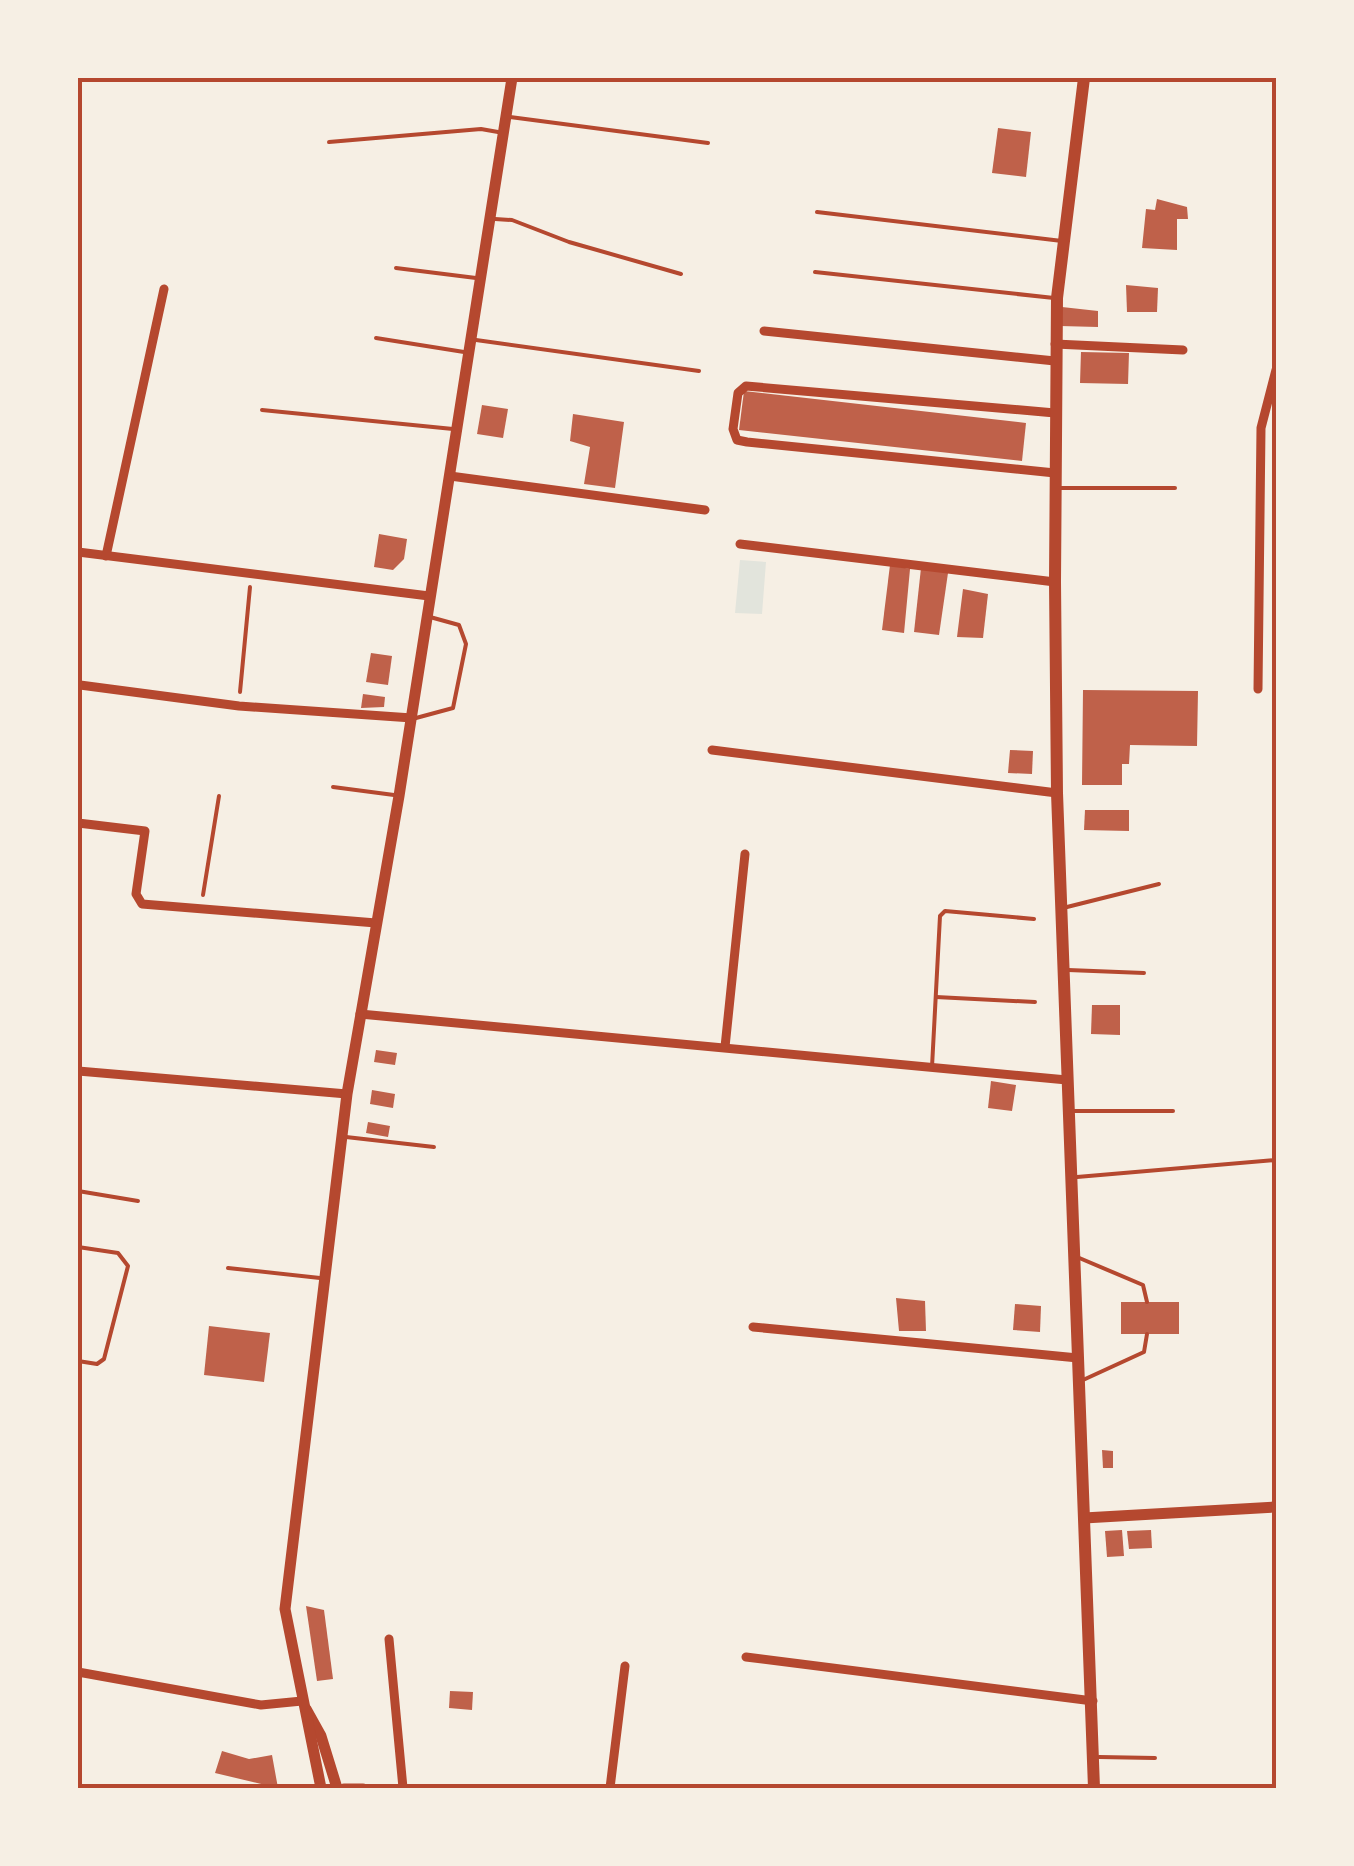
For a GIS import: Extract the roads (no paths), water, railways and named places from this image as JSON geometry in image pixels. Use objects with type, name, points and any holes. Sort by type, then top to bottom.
[{"type":"main road","points":[[1084,78],[1062,241],[1054,344],[1055,582],[1057,793],[1094,1788]]},
{"type":"street","points":[[321,1788],[285,1609],[347,1094],[412,718],[512,78]]},
{"type":"street","points":[[106,556],[164,289]]},
{"type":"street","points":[[764,331],[1054,361]]},
{"type":"street","points":[[1054,344],[1183,350]]},
{"type":"street","points":[[1258,689],[1261,428],[1276,370]]},
{"type":"street","points":[[1055,413],[746,386],[738,392],[732,430],[737,440],[747,442],[1055,481]]},
{"type":"street","points":[[450,476],[705,510]]},
{"type":"street","points":[[740,544],[1055,582]]},
{"type":"street","points":[[78,552],[429,596]]},
{"type":"street","points":[[80,685],[239,706],[412,718]]},
{"type":"street","points":[[712,750],[1057,793]]},
{"type":"street","points":[[78,823],[144,831],[137,900],[200,910],[376,923]]},
{"type":"street","points":[[724,1047],[745,854]]},
{"type":"street","points":[[360,1014],[1068,1080]]},
{"type":"street","points":[[78,1071],[347,1094]]},
{"type":"street","points":[[754,1327],[1078,1358]]},
{"type":"street","points":[[1084,1518],[1276,1507]]},
{"type":"street","points":[[388,1639],[403,1788]]},
{"type":"street","points":[[746,1658],[1093,1701]]},
{"type":"street","points":[[610,1788],[625,1666]]},
{"type":"street","points":[[78,1672],[261,1706],[302,1701]]},
{"type":"street","points":[[302,1701],[321,1736],[340,1788],[363,1788]]},
{"type":"lane","points":[[506,116],[708,143]]},
{"type":"lane","points":[[328,142],[481,130],[503,133]]},
{"type":"lane","points":[[817,212],[1062,241]]},
{"type":"lane","points":[[490,219],[512,220],[569,242],[681,274]]},
{"type":"lane","points":[[396,268],[480,279]]},
{"type":"lane","points":[[815,272],[1057,298]]},
{"type":"lane","points":[[376,338],[469,353]]},
{"type":"lane","points":[[471,339],[698,371]]},
{"type":"lane","points":[[262,410],[458,429]]},
{"type":"lane","points":[[1055,481],[1175,488]]},
{"type":"lane","points":[[412,718],[453,708],[466,644],[459,626],[426,617]]},
{"type":"lane","points":[[332,787],[399,796]]},
{"type":"lane","points":[[1062,908],[1159,884]]},
{"type":"lane","points":[[932,1067],[940,916],[945,912],[1034,919]]},
{"type":"lane","points":[[1063,970],[1144,974]]},
{"type":"lane","points":[[936,997],[1035,1002]]},
{"type":"lane","points":[[1069,1111],[1173,1112]]},
{"type":"lane","points":[[342,1137],[434,1148]]},
{"type":"lane","points":[[1072,1177],[1276,1160]]},
{"type":"lane","points":[[78,1191],[138,1201]]},
{"type":"lane","points":[[78,1247],[118,1253],[128,1266],[104,1359],[97,1364],[78,1361]]},
{"type":"lane","points":[[1074,1256],[1143,1285],[1147,1302]]},
{"type":"lane","points":[[228,1268],[325,1278]]},
{"type":"lane","points":[[1079,1382],[1144,1352],[1147,1334]]},
{"type":"lane","points":[[1094,1757],[1155,1758]]}]
